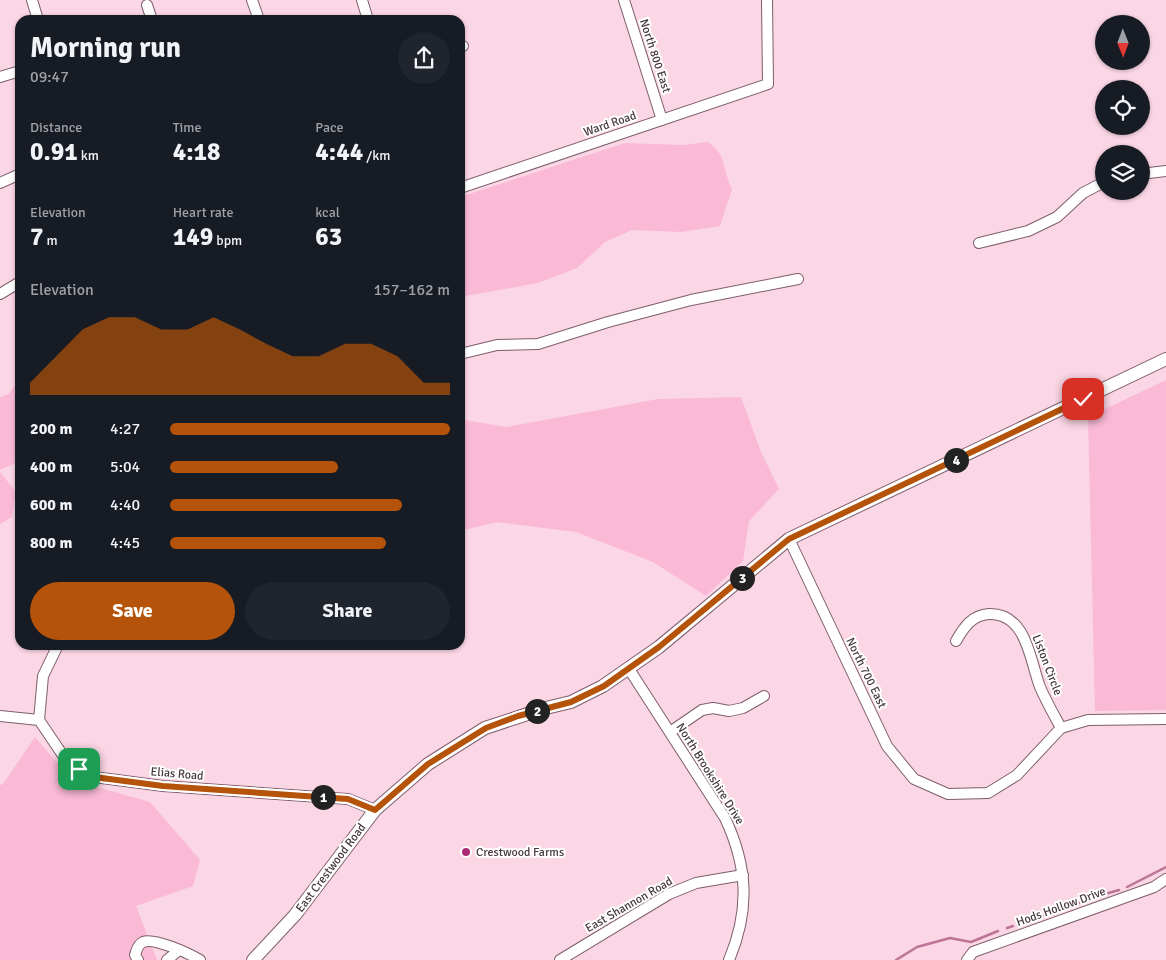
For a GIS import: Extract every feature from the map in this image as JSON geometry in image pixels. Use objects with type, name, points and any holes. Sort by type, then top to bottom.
[{"type":"street","points":[[32,0],[36,15]]},
{"type":"street","points":[[252,0],[257,15]]},
{"type":"street","points":[[362,0],[366,15]]},
{"type":"street","name":"North 800 East","points":[[624,0],[662,120]]},
{"type":"street","name":"Ward Road","points":[[465,186],[768,84],[767,0]]},
{"type":"street","points":[[147,6],[150,15]]},
{"type":"street","points":[[0,77],[15,72]]},
{"type":"street","points":[[1150,173],[1166,171]]},
{"type":"street","points":[[0,183],[15,176]]},
{"type":"street","points":[[979,243],[1028,231],[1057,217],[1083,192],[1095,186]]},
{"type":"street","points":[[465,353],[496,345],[538,344],[608,322],[692,300],[798,279]]},
{"type":"street","points":[[0,294],[15,285]]},
{"type":"street","name":"East Crestwood Road","points":[[253,960],[295,915],[375,810],[428,764],[486,728],[518,716],[571,702],[604,686],[629,669],[789,539],[1166,359]]},
{"type":"street","name":"North 700 East","points":[[789,539],[887,746],[914,779],[948,794],[988,793],[1017,775],[1061,728]]},
{"type":"street","name":"Liston Circle","points":[[956,641],[964,627],[976,616],[992,614],[1007,618],[1018,627],[1026,640],[1040,687],[1061,728]]},
{"type":"street","points":[[0,716],[39,720],[43,676],[56,650]]},
{"type":"street","name":"North Brookshire Drive","points":[[629,669],[725,818],[736,842],[744,875],[744,911],[736,943],[729,960]]},
{"type":"street","points":[[670,732],[702,710],[713,708],[729,711],[743,708],[764,696]]},
{"type":"street","points":[[1061,728],[1088,720],[1166,719]]},
{"type":"street","name":"Elias Road","points":[[39,720],[62,754],[79,769],[94,777],[163,786],[348,799],[375,810]]},
{"type":"street","name":"East Shannon Road","points":[[560,960],[669,894],[696,883],[744,875]]},
{"type":"street","name":"Hods Hollow Drive","points":[[967,960],[973,952],[1154,887],[1166,879]]},
{"type":"street","points":[[138,960],[135,956],[138,946],[145,941],[155,941],[200,960]]},
{"type":"street","points":[[167,960],[179,950]]},
{"type":"shaded area","points":[[708,142],[722,158],[732,189],[720,226],[681,232],[632,230],[605,242],[577,268],[538,283],[465,296],[465,195],[625,143],[683,145]]},
{"type":"shaded area","points":[[1166,380],[1166,710],[1095,711],[1088,417]]},
{"type":"shaded area","points":[[15,385],[15,463],[0,470],[0,397],[9,394]]},
{"type":"shaded area","points":[[741,397],[761,452],[779,489],[749,521],[743,561],[706,596],[653,562],[576,532],[497,522],[465,530],[465,420],[506,427],[658,399]]},
{"type":"shaded area","points":[[0,472],[15,491],[15,498],[12,517],[0,524]]},
{"type":"shaded area","points":[[35,737],[72,780],[150,802],[200,860],[193,886],[136,906],[157,960],[0,960],[0,785],[3,784]]},
{"type":"waterway","points":[[1127,887],[1166,867]]},
{"type":"waterway","points":[[1105,894],[1119,890]]},
{"type":"waterway","points":[[1079,903],[1098,896]]},
{"type":"waterway","points":[[1023,922],[1071,906]]},
{"type":"waterway","points":[[1007,928],[1013,926]]},
{"type":"waterway","points":[[896,960],[917,947],[950,938],[971,942],[998,931]]},
{"type":"place","name":"Crestwood Farms","points":[[466,852]]},
{"type":"route","points":[[79,769],[94,777],[163,786],[348,799],[375,810],[428,764],[486,728],[518,716],[571,702],[604,686],[659,647],[789,539],[1083,399]]}]
